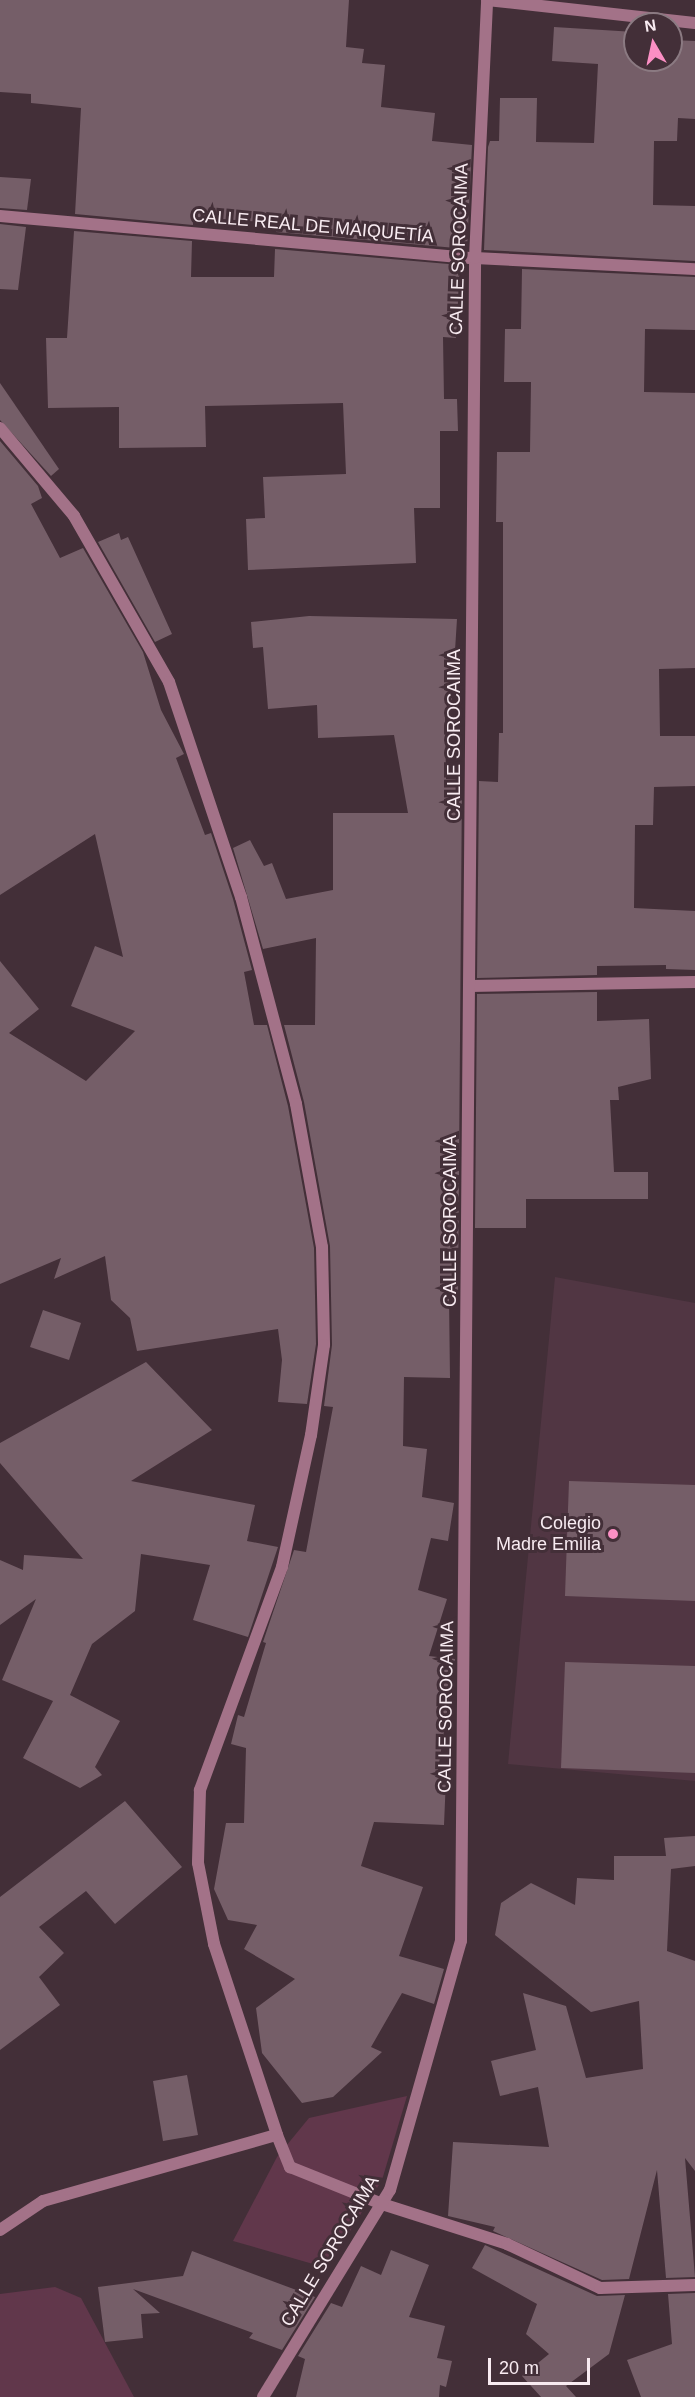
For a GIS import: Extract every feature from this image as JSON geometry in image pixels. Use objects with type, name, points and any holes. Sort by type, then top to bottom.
[{"type":"street","points":[[487,0],[695,23]]},
{"type":"street","name":"CALLE SOROCAIMA","points":[[263,2397],[390,2190],[461,1941],[475,258],[487,0]]},
{"type":"street","name":"CALLE REAL DE MAIQUETÍA","points":[[0,216],[475,258],[695,269]]},
{"type":"street","points":[[0,428],[74,516],[170,682],[241,897],[296,1104],[321,1247],[324,1345],[311,1435],[284,1556],[200,1790],[198,1863],[214,1944],[277,2135],[290,2167],[382,2204],[507,2244],[600,2288],[695,2285]]},
{"type":"street","points":[[470,986],[695,982]]},
{"type":"street","points":[[0,2230],[43,2201],[277,2135]]},
{"type":"shaded area","name":"Colegio Madre Emilia","points":[[555,1277],[695,1303],[695,1781],[508,1764]]},
{"type":"shaded area","points":[[407,2096],[382,2180],[327,2268],[233,2241],[277,2157],[309,2118]]},
{"type":"shaded area","points":[[55,2287],[81,2298],[134,2397],[0,2397],[0,2294]]},
{"type":"building","points":[[0,0],[349,0],[346,47],[364,49],[362,63],[385,65],[381,107],[435,113],[432,141],[472,145],[467,249],[276,232],[277,223],[193,217],[193,225],[75,214],[81,108],[31,103],[31,94],[0,92]]},
{"type":"building","points":[[554,27],[623,31],[623,72],[683,72],[683,40],[695,41],[695,119],[678,118],[677,141],[654,141],[653,205],[695,206],[695,261],[484,250],[488,147],[490,141],[499,141],[500,98],[537,98],[536,142],[594,143],[598,64],[552,61]]},
{"type":"building","points":[[0,177],[31,179],[27,210],[0,208]]},
{"type":"building","points":[[0,224],[26,227],[18,290],[0,289]]},
{"type":"building","points":[[74,231],[192,241],[191,277],[274,277],[275,249],[460,265],[456,338],[443,337],[444,399],[457,399],[458,431],[440,431],[440,508],[414,508],[416,563],[248,570],[246,519],[265,518],[263,477],[346,474],[343,403],[205,406],[206,447],[119,448],[119,407],[48,408],[46,338],[67,338]]},
{"type":"building","points":[[522,269],[695,277],[695,330],[645,329],[644,392],[695,393],[695,668],[659,669],[660,736],[695,736],[695,786],[654,787],[653,825],[635,825],[634,908],[695,911],[695,970],[666,969],[666,965],[597,966],[597,975],[477,978],[479,781],[498,782],[499,733],[503,733],[503,522],[496,522],[497,452],[530,452],[531,382],[504,382],[505,329],[521,329]]},
{"type":"building","points":[[0,383],[59,469],[51,476],[0,420]]},
{"type":"building","points":[[0,441],[38,486],[42,498],[31,504],[60,558],[83,548],[143,652],[161,710],[184,754],[176,758],[205,835],[211,833],[233,899],[252,970],[244,972],[254,1025],[267,1025],[288,1106],[314,1248],[316,1344],[307,1404],[278,1402],[282,1360],[278,1329],[137,1351],[130,1318],[111,1300],[105,1256],[54,1279],[61,1258],[0,1284],[0,961],[39,1009],[9,1033],[86,1081],[135,1031],[71,1006],[95,946],[123,957],[95,834],[0,895]]},
{"type":"building","points":[[119,533],[121,540],[128,537],[172,634],[155,642],[98,542]]},
{"type":"building","points":[[309,616],[457,619],[451,714],[445,713],[446,779],[462,780],[458,1298],[449,1298],[450,1378],[404,1377],[403,1446],[427,1449],[422,1497],[454,1503],[448,1541],[431,1538],[418,1590],[447,1599],[429,1656],[455,1659],[437,1777],[446,1778],[444,1825],[374,1822],[361,1866],[423,1887],[399,1956],[444,1969],[434,2004],[402,1993],[371,2047],[382,2052],[333,2097],[302,2103],[262,2053],[256,2008],[295,1979],[244,1949],[257,1925],[228,1920],[214,1889],[226,1823],[244,1823],[246,1748],[231,1744],[238,1715],[244,1717],[266,1643],[263,1642],[294,1550],[306,1552],[333,1407],[324,1406],[332,1345],[330,1246],[304,1102],[284,1025],[315,1025],[316,938],[263,949],[233,848],[250,840],[264,866],[272,863],[286,899],[333,890],[333,813],[408,813],[394,735],[318,738],[317,705],[268,709],[263,647],[253,648],[251,622]]},
{"type":"building","points":[[597,992],[597,1021],[649,1019],[651,1079],[618,1087],[619,1100],[610,1100],[614,1172],[648,1172],[648,1199],[526,1199],[526,1228],[475,1228],[477,994]]},
{"type":"building","points":[[43,1310],[81,1323],[69,1360],[30,1347]]},
{"type":"building","points":[[146,1362],[212,1430],[131,1481],[255,1505],[247,1541],[278,1547],[248,1637],[193,1620],[210,1565],[141,1554],[135,1611],[92,1644],[70,1695],[120,1721],[95,1767],[102,1775],[80,1788],[23,1758],[53,1701],[2,1680],[36,1599],[0,1625],[0,1560],[23,1570],[24,1555],[83,1559],[0,1463],[0,1443]]},
{"type":"building","points":[[569,1481],[695,1485],[695,1601],[565,1596]]},
{"type":"building","points":[[565,1662],[695,1666],[695,1773],[561,1768]]},
{"type":"building","points":[[125,1801],[182,1867],[115,1924],[86,1891],[39,1927],[64,1953],[39,1977],[60,2005],[0,2050],[0,1897]]},
{"type":"building","points":[[695,1836],[695,1866],[671,1869],[667,1951],[695,1961],[695,2171],[685,2158],[695,2277],[666,2278],[657,2170],[629,2279],[602,2280],[493,2231],[495,2227],[448,2216],[453,2142],[549,2147],[538,2087],[500,2096],[491,2061],[536,2050],[523,1993],[566,2006],[586,2078],[643,2069],[639,2001],[591,2012],[495,1935],[501,1903],[531,1883],[575,1905],[577,1878],[614,1880],[614,1856],[666,1856],[664,1838]]},
{"type":"building","points":[[187,2075],[198,2135],[163,2141],[153,2081]]},
{"type":"building","points":[[485,2245],[597,2296],[625,2295],[609,2354],[566,2386],[576,2397],[541,2397],[522,2376],[549,2354],[526,2334],[537,2304],[472,2268]]},
{"type":"building","points":[[391,2250],[429,2265],[409,2317],[445,2326],[437,2358],[452,2361],[446,2387],[440,2385],[439,2397],[296,2397],[305,2359],[298,2356],[331,2303],[342,2307],[361,2266],[381,2275]]},
{"type":"building","points":[[192,2251],[315,2297],[282,2350],[249,2338],[253,2333],[133,2289],[160,2313],[141,2314],[143,2338],[105,2342],[98,2287],[183,2276]]},
{"type":"building","points":[[695,2293],[695,2397],[641,2397],[627,2360],[672,2344],[668,2294]]},
{"type":"place","name":"Colegio Madre Emilia","points":[[613,1534]]}]
